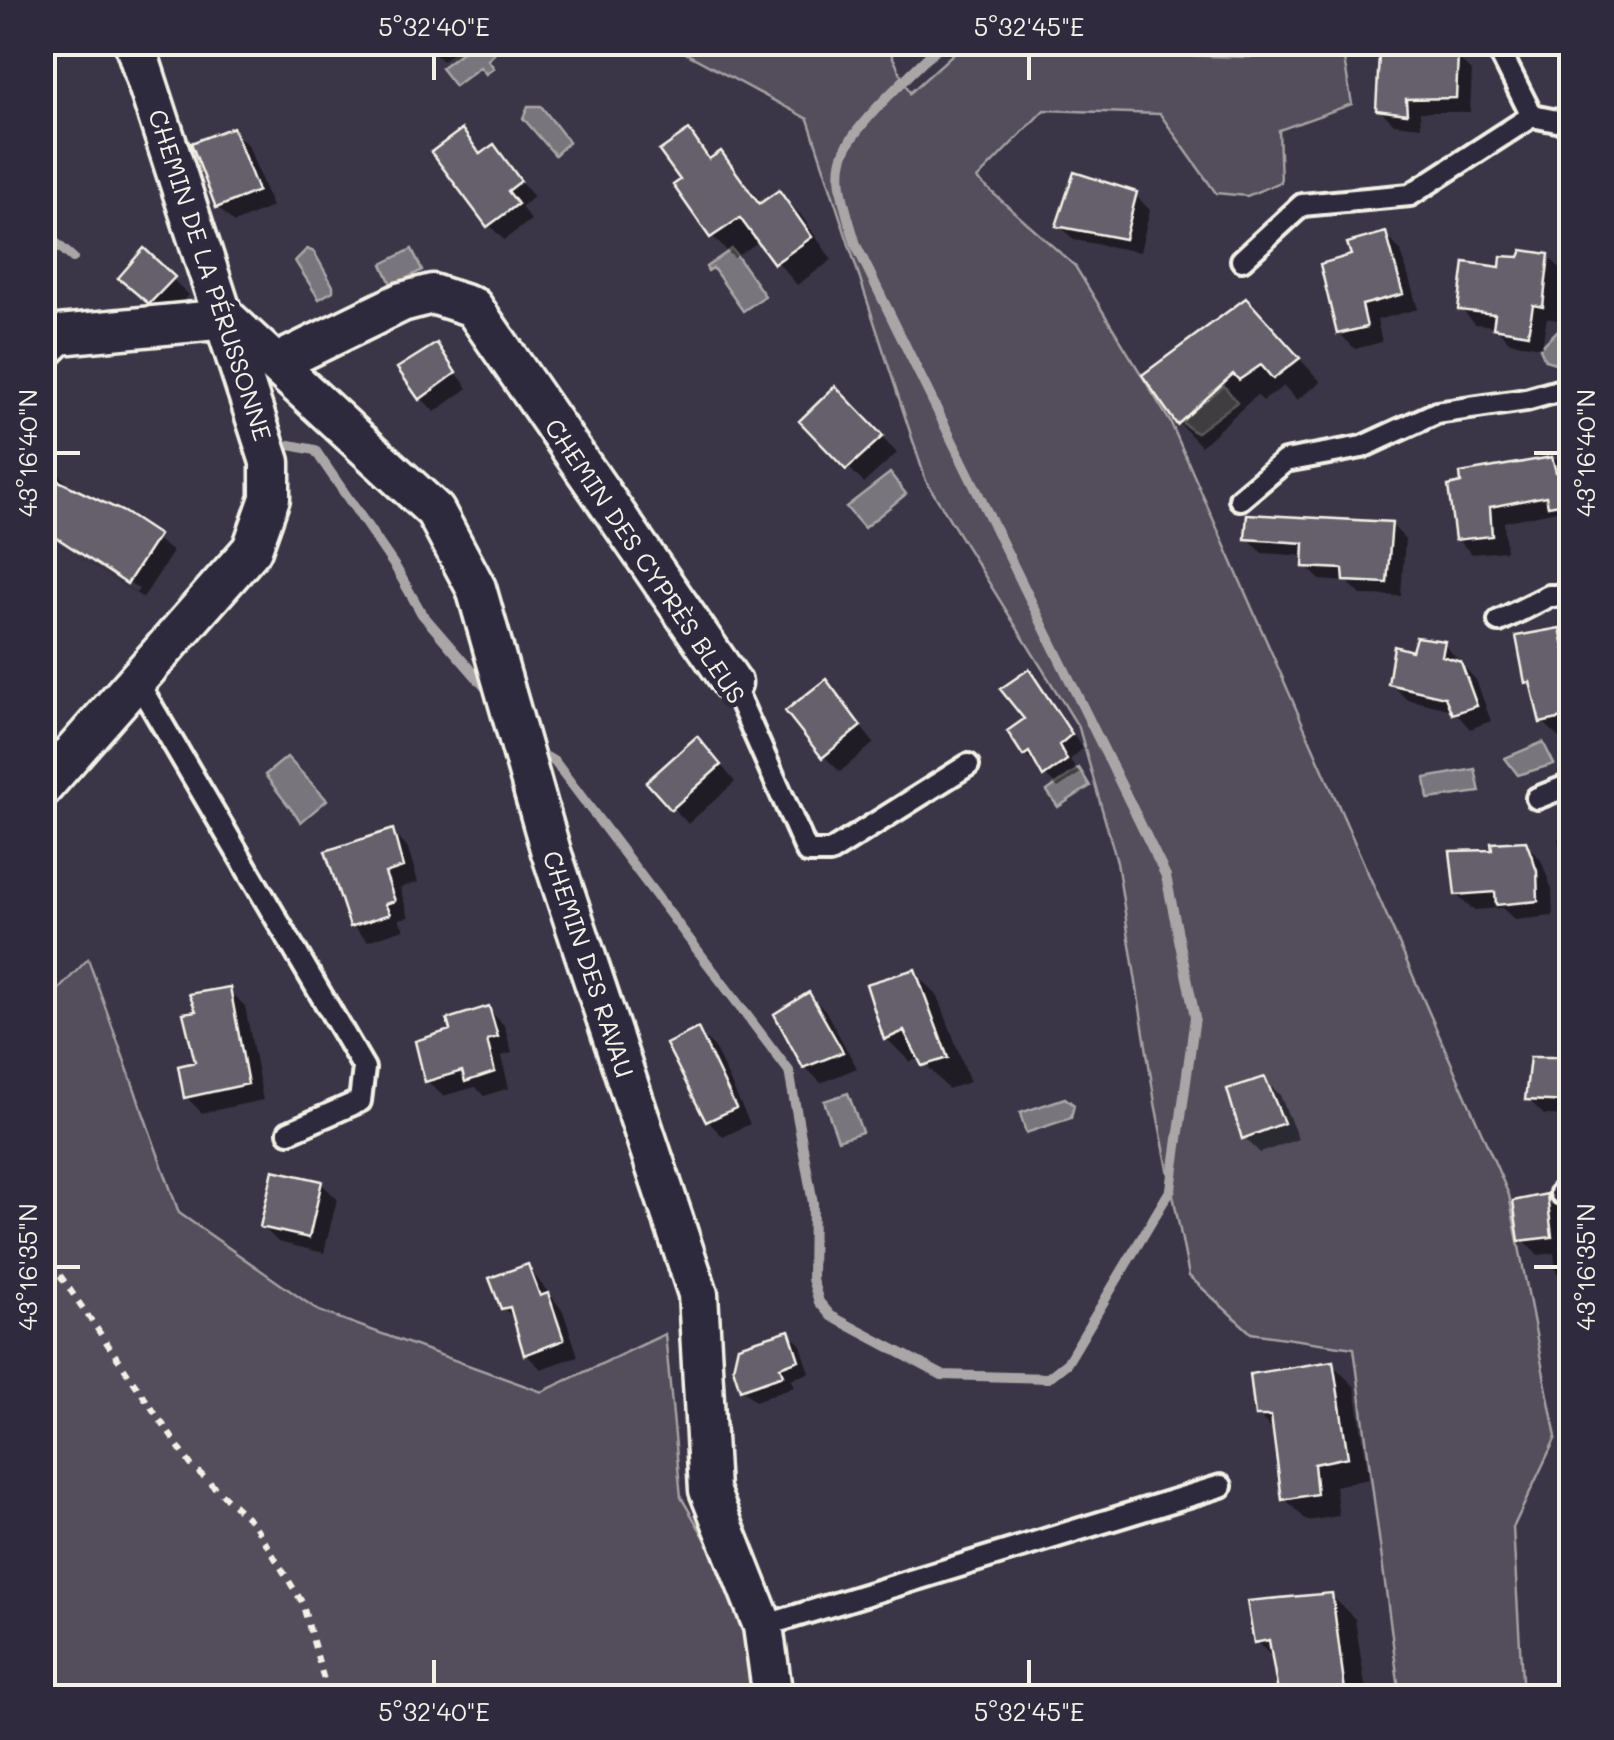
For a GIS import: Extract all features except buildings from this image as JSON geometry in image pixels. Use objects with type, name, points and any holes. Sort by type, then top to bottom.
[{"type":"street","name":"CHEMIN DE LA PÉRUSSONNE","points":[[42,788],[252,549],[270,498],[270,462],[134,42]]},
{"type":"street","name":"CHEMIN DES CYPRÈS BLEUS","points":[[277,363],[402,302],[432,294],[473,306],[732,683]]},
{"type":"street","points":[[42,352],[59,335],[227,320]]},
{"type":"street","name":"CHEMIN DES RAVAU","points":[[227,320],[436,510],[476,588],[556,869],[698,1294],[710,1490],[762,1626],[774,1698]]},
{"type":"lane","points":[[1494,42],[1532,116]]},
{"type":"lane","points":[[1242,260],[1302,205],[1410,195],[1532,116],[1572,124]]},
{"type":"lane","points":[[1240,499],[1285,461],[1362,447],[1436,413],[1526,400],[1572,387]]},
{"type":"lane","points":[[1499,621],[1549,596],[1572,596]]},
{"type":"lane","points":[[138,683],[364,1068],[360,1101],[289,1132]]},
{"type":"lane","name":"CHEMIN DES CYPRÈS BLEUS","points":[[732,683],[808,852],[830,852],[968,765]]},
{"type":"lane","points":[[1537,798],[1572,784]]},
{"type":"lane","points":[[762,1626],[1221,1486]]},
{"type":"path","points":[[42,1248],[190,1465],[254,1524],[302,1602],[329,1698]]},
{"type":"shaded area","points":[[474,43],[482,51],[490,45],[495,53],[488,60],[494,68],[486,74],[480,67],[455,86],[441,68]]},
{"type":"shaded area","points":[[667,43],[886,43],[910,93],[965,43],[1086,43],[1096,53],[1250,57],[1301,43],[1341,43],[1352,104],[1279,130],[1281,182],[1247,196],[1216,193],[1160,114],[1044,110],[977,179],[1075,266],[1171,423],[1509,1195],[1556,1437],[1513,1528],[1523,1697],[1400,1697],[1354,1348],[1251,1333],[1189,1276],[1155,1103],[1117,862],[1079,728],[926,481],[808,119]]},
{"type":"shaded area","points":[[528,106],[541,106],[569,142],[555,155],[523,118]]},
{"type":"shaded area","points":[[307,249],[314,252],[333,286],[333,291],[319,299],[295,261]]},
{"type":"shaded area","points":[[412,249],[422,270],[392,286],[382,264]]},
{"type":"shaded area","points":[[732,249],[765,296],[743,311],[713,268],[708,271],[706,267]]},
{"type":"shaded area","points":[[1571,317],[1571,346],[1555,363],[1545,360],[1540,348]]},
{"type":"shaded area","points":[[1224,386],[1237,402],[1196,433],[1180,421]]},
{"type":"shaded area","points":[[890,473],[906,494],[864,528],[846,507]]},
{"type":"shaded area","points":[[1543,742],[1554,764],[1518,775],[1505,758]]},
{"type":"shaded area","points":[[287,757],[327,800],[301,822],[265,775]]},
{"type":"shaded area","points":[[1079,768],[1090,786],[1058,807],[1047,791]]},
{"type":"shaded area","points":[[1475,769],[1480,792],[1428,799],[1425,778]]},
{"type":"shaded area","points":[[88,959],[179,1213],[319,1311],[542,1392],[665,1334],[681,1497],[797,1697],[43,1697],[42,1007]]},
{"type":"shaded area","points":[[848,1093],[862,1132],[838,1140],[824,1101]]},
{"type":"shaded area","points":[[1065,1098],[1074,1105],[1071,1118],[1026,1133],[1020,1113]]},
{"type":"waterway","points":[[538,752],[555,762],[789,1071],[813,1203],[812,1279],[819,1302],[831,1316],[942,1375],[1048,1378],[1067,1363],[1171,1189],[1195,1017],[1166,876],[856,245],[846,212],[840,175],[850,141],[943,42]]},
{"type":"waterway","points":[[42,231],[73,258]]},
{"type":"waterway","points":[[290,445],[315,450],[396,568],[422,614],[492,695]]}]
